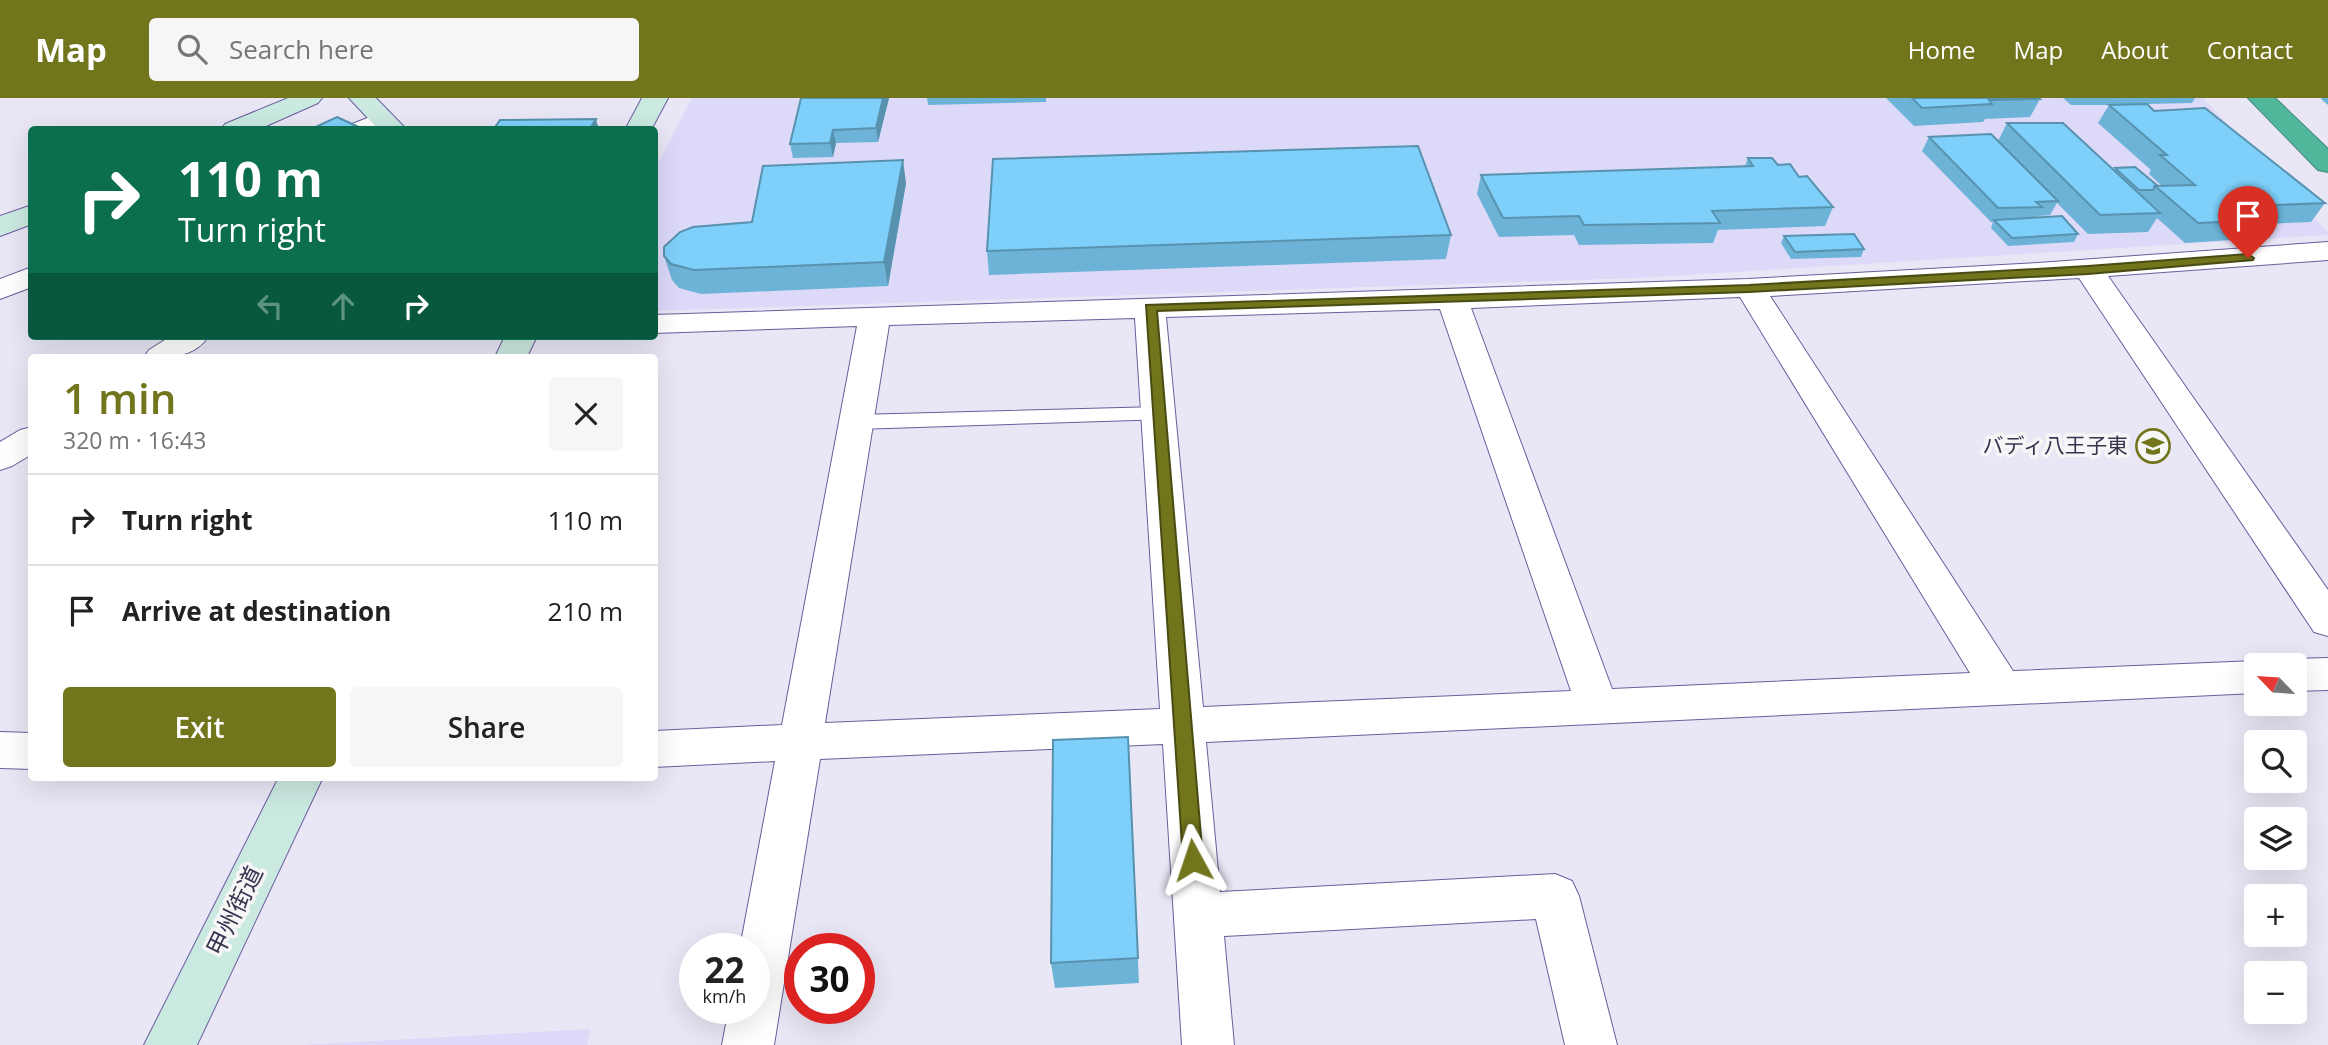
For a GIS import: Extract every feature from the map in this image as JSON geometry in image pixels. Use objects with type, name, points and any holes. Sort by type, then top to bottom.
[{"type":"highway","points":[[2261,98],[2328,164]]},
{"type":"main road","points":[[243,126],[309,98]]},
{"type":"main road","points":[[362,98],[379,126]]},
{"type":"main road","points":[[640,126],[654,98]]},
{"type":"main road","points":[[0,226],[28,216]]},
{"type":"main road","name":"甲州街道","points":[[170,1045],[299,781]]},
{"type":"street","points":[[658,324],[1749,288],[2088,270],[2328,251]]},
{"type":"street","points":[[2088,270],[2328,621]]},
{"type":"street","points":[[0,290],[28,278]]},
{"type":"street","points":[[1749,288],[2000,686]]},
{"type":"street","points":[[1452,298],[1597,706]]},
{"type":"street","points":[[1150,307],[1208,1045]]},
{"type":"street","points":[[748,1045],[874,315]]},
{"type":"street","points":[[165,354],[187,340]]},
{"type":"street","points":[[0,458],[28,440]]},
{"type":"street","points":[[2307,675],[2328,674]]},
{"type":"street","points":[[658,749],[2000,686],[2244,677]]},
{"type":"street","points":[[0,750],[28,751]]},
{"type":"street","points":[[1198,915],[1555,896],[1591,1045]]},
{"type":"lane","points":[[857,422],[1158,414]]},
{"type":"shaded area","points":[[692,98],[2203,98],[2328,235],[1638,278],[658,311],[658,163]]},
{"type":"shaded area","points":[[591,1029],[587,1045],[301,1045]]},
{"type":"building","points":[[801,98],[883,98],[876,128],[833,130],[830,143],[790,144]]},
{"type":"building","points":[[1912,98],[2040,99],[1989,100],[1992,104],[1922,108]]},
{"type":"building","points":[[2147,104],[2154,111],[2205,108],[2325,203],[2229,207],[2244,221],[2198,223],[2155,186],[2195,185],[2160,155],[2167,155],[2109,105]]},
{"type":"building","points":[[337,117],[356,126],[318,126]]},
{"type":"building","points":[[596,119],[592,126],[496,126],[500,120]]},
{"type":"building","points":[[2007,123],[2063,123],[2160,213],[2100,215]]},
{"type":"building","points":[[1991,134],[2058,201],[2036,202],[2042,207],[1998,208],[1929,137]]},
{"type":"building","points":[[1418,146],[1451,235],[987,251],[993,159]]},
{"type":"building","points":[[1748,158],[1772,158],[1778,165],[1790,164],[1799,177],[1807,176],[1833,207],[1712,211],[1720,223],[1584,225],[1579,216],[1503,218],[1481,175],[1753,166]]},
{"type":"building","points":[[903,160],[884,262],[694,270],[671,264],[664,256],[664,247],[680,232],[693,227],[752,222],[763,166]]},
{"type":"building","points":[[2135,167],[2158,186],[2153,190],[2139,190],[2115,168]]},
{"type":"building","points":[[2062,216],[2078,234],[2012,238],[1994,220]]},
{"type":"building","points":[[1854,234],[1864,249],[1795,252],[1784,236]]},
{"type":"building","points":[[1128,737],[1138,958],[1051,963],[1053,740]]},
{"type":"place","name":"バディ八王子東","points":[[2153,446]]},
{"type":"route","points":[[1193,860],[1150,307],[1749,288],[2088,270],[2248,258]]}]
